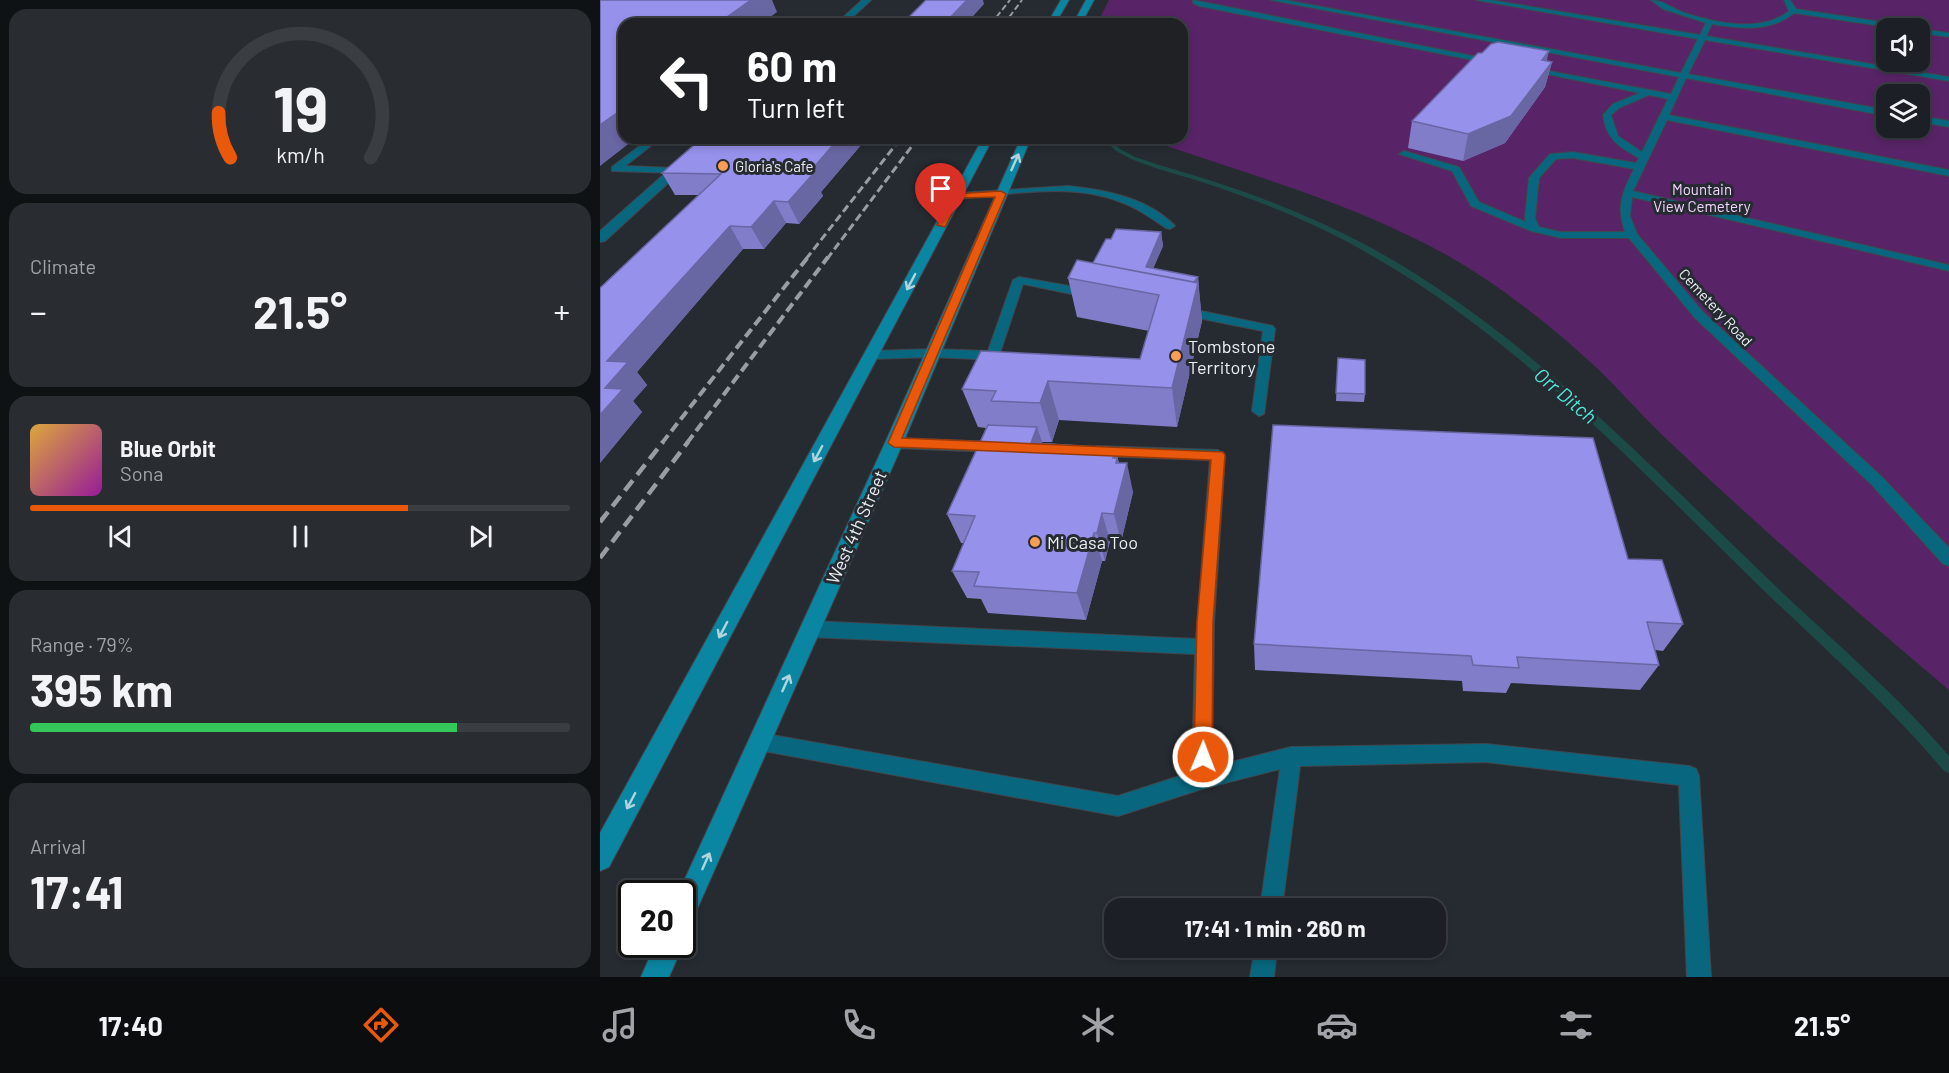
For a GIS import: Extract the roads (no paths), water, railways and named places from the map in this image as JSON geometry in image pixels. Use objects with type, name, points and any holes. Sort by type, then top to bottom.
[{"type":"main road","points":[[1054,18],[1065,0]]},
{"type":"main road","points":[[1080,18],[1090,0]]},
{"type":"main road","points":[[600,858],[985,144]]},
{"type":"main road","name":"West 4th Street","points":[[696,883],[894,443],[1023,144]]},
{"type":"main road","points":[[655,977],[663,958]]},
{"type":"street","points":[[847,18],[867,0]]},
{"type":"street","points":[[600,238],[705,144]]},
{"type":"lane","points":[[1196,0],[1195,2],[1199,4],[1499,63]]},
{"type":"lane","points":[[1274,0],[1876,110]]},
{"type":"lane","points":[[1479,0],[1949,79]]},
{"type":"lane","points":[[1654,0],[1680,14],[1710,21],[1746,25],[1769,23],[1786,18],[1793,11]]},
{"type":"lane","points":[[1787,0],[1793,11]]},
{"type":"lane","points":[[1793,11],[1876,24]]},
{"type":"lane","name":"Cemetery Road","points":[[1710,21],[1627,193],[1625,216],[1632,235],[1699,315],[1877,481],[1949,559]]},
{"type":"lane","points":[[1930,32],[1949,35]]},
{"type":"lane","points":[[1522,68],[1673,97]]},
{"type":"lane","points":[[1642,162],[1617,142],[1608,131],[1607,115],[1616,106],[1649,92]]},
{"type":"lane","points":[[1663,117],[1949,173]]},
{"type":"lane","points":[[1930,121],[1949,124]]},
{"type":"lane","points":[[648,144],[615,169],[675,171]]},
{"type":"lane","points":[[1404,154],[1456,169],[1475,204],[1534,229],[1561,236],[1632,235]]},
{"type":"lane","points":[[1534,229],[1530,218],[1534,178],[1553,156],[1573,155],[1642,162]]},
{"type":"lane","points":[[957,196],[1054,190],[1112,194],[1150,210],[1170,226]]},
{"type":"lane","points":[[1627,193],[1949,268]]},
{"type":"lane","points":[[993,356],[1019,280],[1109,297]]},
{"type":"lane","points":[[1165,308],[1269,329],[1259,411]]},
{"type":"lane","points":[[871,355],[933,353],[1015,357]]},
{"type":"lane","points":[[894,443],[1012,447]]},
{"type":"lane","points":[[1083,450],[1218,455],[1205,647],[1202,779]]},
{"type":"lane","points":[[811,629],[1205,647]]},
{"type":"lane","points":[[760,742],[1118,806],[1202,779],[1291,757],[1486,753],[1689,776],[1699,977]]},
{"type":"lane","points":[[1272,898],[1291,757]]},
{"type":"lane","points":[[1262,977],[1265,958]]},
{"type":"waterway","name":"Orr Ditch","points":[[1112,144],[1133,158],[1243,194],[1347,239],[1421,281],[1474,318],[1525,357],[1622,444],[1761,580],[1882,693],[1949,766]]},
{"type":"railway","points":[[996,18],[1010,0]]},
{"type":"railway","points":[[1008,18],[1022,0]]},
{"type":"railway","points":[[806,259],[896,144]]},
{"type":"railway","points":[[827,259],[913,144]]},
{"type":"railway","points":[[662,443],[808,257]]},
{"type":"railway","points":[[687,443],[828,257]]},
{"type":"railway","points":[[600,522],[663,442]]},
{"type":"railway","points":[[600,558],[688,442]]},
{"type":"place","name":"Gloria's Cafe","points":[[723,166]]},
{"type":"place","name":"Tombstone Territory","points":[[1176,356]]},
{"type":"place","name":"Mi Casa Too","points":[[1035,542]]},
{"type":"park label","name":"Mountain View Cemetery","points":[[1702,198]]}]
